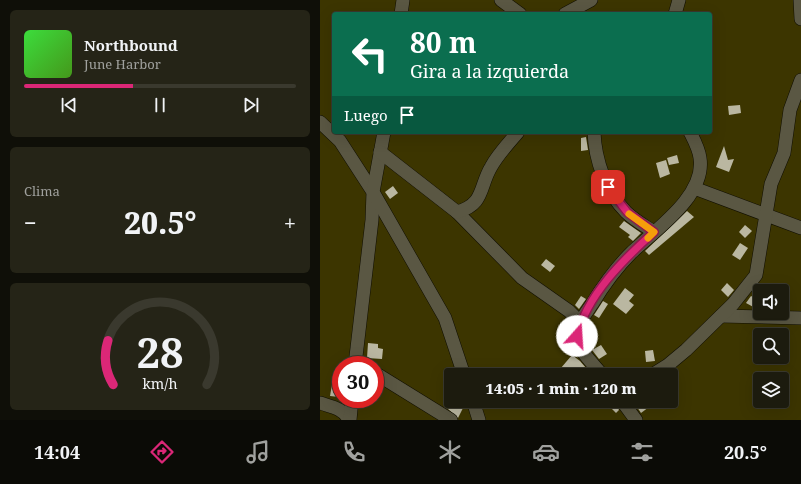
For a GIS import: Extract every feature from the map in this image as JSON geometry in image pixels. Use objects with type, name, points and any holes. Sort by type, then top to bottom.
[{"type":"street","points":[[401,12],[404,0]]},
{"type":"street","points":[[501,0],[517,12]]},
{"type":"street","points":[[569,12],[591,0]]},
{"type":"street","points":[[675,12],[678,0]]},
{"type":"street","points":[[800,0],[801,19]]},
{"type":"street","points":[[662,368],[676,359],[721,316],[744,291],[756,275],[771,184],[784,153],[790,110],[801,80]]},
{"type":"street","points":[[320,122],[332,133]]},
{"type":"street","points":[[333,134],[340,141],[373,192],[444,318],[462,368]]},
{"type":"street","points":[[358,356],[372,220],[373,192],[384,134]]},
{"type":"street","points":[[457,212],[467,209],[478,201],[491,166],[516,134]]},
{"type":"street","points":[[594,134],[599,161],[608,187],[627,212],[654,232]]},
{"type":"street","points":[[596,368],[580,347],[577,336],[580,322],[604,285],[630,254],[684,203],[694,188],[699,170],[700,158],[691,134]]},
{"type":"street","points":[[380,152],[457,212],[522,278],[569,311],[580,322]]},
{"type":"street","points":[[694,188],[801,228]]},
{"type":"street","points":[[721,316],[801,318]]},
{"type":"street","points":[[384,379],[451,420]]},
{"type":"street","points":[[320,403],[338,408],[346,413],[349,420]]},
{"type":"street","points":[[349,420],[351,408]]},
{"type":"street","points":[[475,408],[479,420]]},
{"type":"street","points":[[627,408],[636,420]]},
{"type":"shaded area","points":[[320,0],[801,0],[801,420],[320,420]]},
{"type":"building","points":[[740,105],[741,113],[729,115],[728,106]]},
{"type":"building","points":[[586,137],[588,150],[581,151],[581,138]]},
{"type":"building","points":[[724,146],[728,160],[734,159],[729,172],[716,167]]},
{"type":"building","points":[[677,155],[679,163],[669,165],[667,158]]},
{"type":"building","points":[[666,160],[670,174],[660,178],[656,163]]},
{"type":"building","points":[[393,186],[398,193],[390,199],[385,192]]},
{"type":"building","points":[[687,211],[694,217],[649,255],[645,251]]},
{"type":"building","points":[[624,221],[641,233],[633,241],[628,237],[630,235],[619,227]]},
{"type":"building","points":[[745,225],[752,231],[745,238],[739,232]]},
{"type":"building","points":[[740,243],[748,248],[740,260],[732,255]]},
{"type":"building","points":[[546,259],[555,266],[550,272],[541,265]]},
{"type":"building","points":[[727,283],[734,290],[728,297],[721,290]]},
{"type":"building","points":[[625,288],[634,295],[629,301],[634,305],[626,314],[613,304]]},
{"type":"building","points":[[581,296],[586,299],[579,309],[575,305]]},
{"type":"building","points":[[751,296],[753,297],[753,307],[746,303]]},
{"type":"building","points":[[603,301],[608,304],[599,318],[594,315]]},
{"type":"building","points":[[368,343],[378,344],[378,348],[383,349],[382,356],[367,356]]},
{"type":"building","points":[[601,345],[607,354],[599,359],[592,350]]},
{"type":"building","points":[[653,350],[655,361],[646,362],[645,351]]},
{"type":"building","points":[[572,355],[586,368],[561,368]]},
{"type":"building","points":[[332,385],[332,396],[330,396]]},
{"type":"building","points":[[449,408],[463,408],[458,418]]},
{"type":"building","points":[[611,408],[618,408],[619,410],[616,413]]},
{"type":"building","points":[[638,408],[648,408],[641,413]]},
{"type":"slow traffic","points":[[629,214],[654,232],[648,238]]},
{"type":"route","points":[[577,336],[580,322],[604,285],[630,254],[654,232],[627,212],[608,187]]}]
